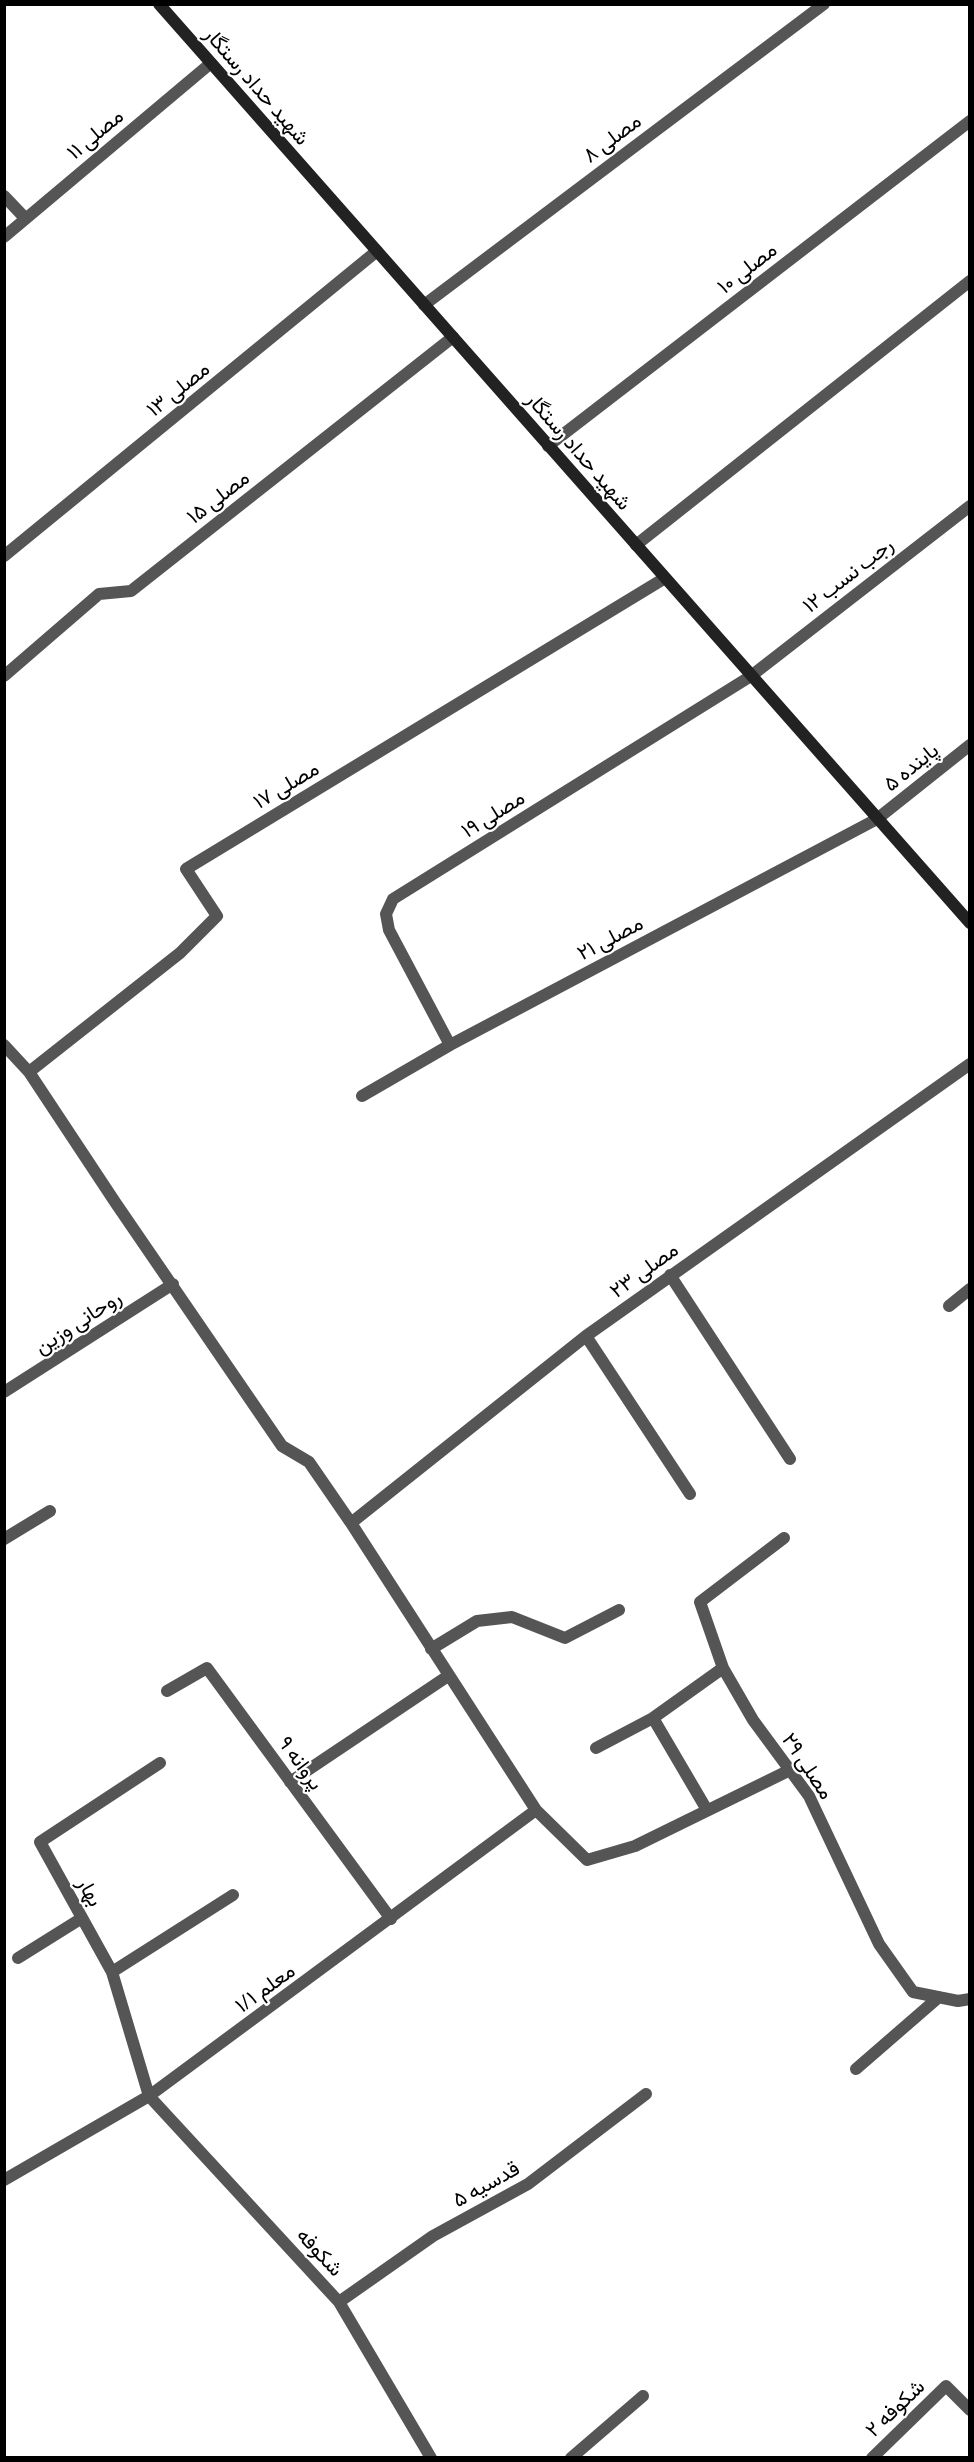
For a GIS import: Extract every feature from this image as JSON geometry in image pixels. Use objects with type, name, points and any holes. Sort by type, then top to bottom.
[{"type":"main road","name":"شهید حداد رستگار","points":[[166,7],[211,63],[969,923]]},
{"type":"street","name":"مصلی ۸","points":[[424,304],[824,4]]},
{"type":"street","name":"مصلی ۱۱","points":[[4,237],[211,63]]},
{"type":"street","name":"مصلی ۱۰","points":[[548,446],[969,121]]},
{"type":"street","points":[[4,196],[25,218]]},
{"type":"street","name":"مصلی ۱۳","points":[[4,556],[377,251]]},
{"type":"street","points":[[636,545],[969,281]]},
{"type":"street","name":"مصلی ۱۵","points":[[4,676],[99,594],[131,591],[453,337]]},
{"type":"street","name":"رجب نسب ۱۲","points":[[751,675],[969,506]]},
{"type":"street","name":"مصلی ۱۷","points":[[29,1072],[180,953],[218,916],[186,869],[665,578]]},
{"type":"street","name":"مصلی ۱۹","points":[[450,1044],[389,930],[386,914],[393,899],[751,675]]},
{"type":"street","name":"پاینده ۵","points":[[878,819],[969,745]]},
{"type":"street","name":"مصلی ۲۱","points":[[362,1096],[450,1044],[878,819]]},
{"type":"street","points":[[4,1045],[29,1072],[282,1446],[309,1462],[351,1523],[536,1810],[587,1860],[634,1846],[790,1770]]},
{"type":"street","name":"مصلی ۲۳","points":[[351,1523],[586,1336],[969,1064]]},
{"type":"street","points":[[670,1275],[790,1459]]},
{"type":"street","name":"روحانی وزین","points":[[4,1392],[173,1284]]},
{"type":"street","points":[[949,1306],[969,1289]]},
{"type":"street","points":[[586,1336],[690,1494]]},
{"type":"street","points":[[4,1539],[50,1511]]},
{"type":"street","name":"مصلی ۲۹","points":[[784,1538],[700,1602],[723,1668],[753,1720],[809,1796],[879,1944],[914,1992],[958,2001],[969,1999]]},
{"type":"street","points":[[431,1649],[477,1621],[512,1617],[566,1638],[619,1610]]},
{"type":"street","name":"پروانه ۹","points":[[167,1691],[207,1668],[391,1918]]},
{"type":"street","points":[[596,1749],[653,1718],[723,1668]]},
{"type":"street","points":[[290,1782],[448,1676]]},
{"type":"street","points":[[653,1718],[707,1810]]},
{"type":"street","name":"بهار","points":[[149,2096],[112,1972],[40,1842],[160,1763]]},
{"type":"street","name":"معلم ۱/۱","points":[[4,2180],[149,2096],[536,1810]]},
{"type":"street","points":[[112,1972],[233,1895]]},
{"type":"street","points":[[18,1958],[82,1918]]},
{"type":"street","points":[[856,2069],[939,1997]]},
{"type":"street","name":"قدسیه ۵","points":[[339,2302],[433,2236],[528,2184],[646,2094]]},
{"type":"street","name":"شکوفه","points":[[149,2096],[339,2302],[431,2457]]},
{"type":"street","name":"شکوفه ۲","points":[[872,2457],[946,2386],[969,2410]]},
{"type":"street","points":[[571,2457],[644,2396]]}]
